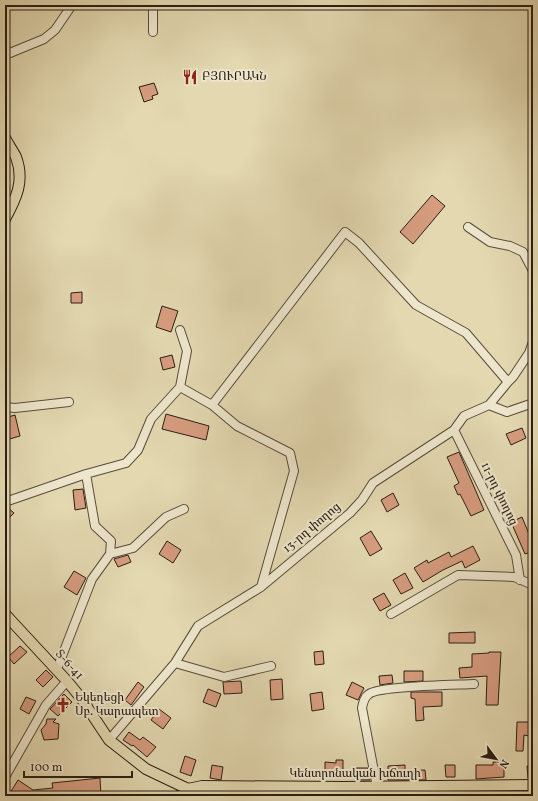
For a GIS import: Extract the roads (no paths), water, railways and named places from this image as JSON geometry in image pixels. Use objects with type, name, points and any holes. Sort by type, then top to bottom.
[{"type":"main road","points":[[5,138],[16,157],[20,178],[19,189],[5,219]]},
{"type":"main road","name":"Տ-6-41","points":[[5,614],[67,681],[81,698],[109,740],[146,769],[188,789]]},
{"type":"main road","name":"Կենտրոնական խճուղի","points":[[188,789],[202,786],[343,792],[377,787],[533,785]]},
{"type":"main road","points":[[180,796],[188,789]]},
{"type":"street","points":[[5,55],[44,39],[56,30],[72,5]]},
{"type":"street","points":[[153,5],[153,32]]},
{"type":"street","points":[[468,227],[490,242],[510,246],[523,252],[533,271]]},
{"type":"street","points":[[212,405],[345,232],[359,243],[416,305],[466,333],[508,382]]},
{"type":"street","points":[[5,502],[86,474],[126,463],[138,450],[151,419],[180,387],[187,352],[180,330]]},
{"type":"street","name":"13-րդ փողոց","points":[[109,740],[175,663],[198,626],[261,587],[350,512],[362,500],[373,483],[454,430],[464,416],[489,405],[513,377],[529,354],[533,342]]},
{"type":"street","points":[[180,387],[212,405],[237,426],[290,453],[294,471],[261,587]]},
{"type":"street","points":[[5,407],[14,408],[69,402]]},
{"type":"street","points":[[489,405],[507,412],[533,403]]},
{"type":"street","name":"11-րդ փողոց","points":[[454,430],[516,555],[520,580]]},
{"type":"street","points":[[57,669],[92,579],[110,554],[112,541],[95,526],[86,474]]},
{"type":"street","points":[[110,554],[133,548],[166,518],[184,509]]},
{"type":"street","points":[[391,614],[458,575],[514,577],[533,585]]},
{"type":"street","points":[[175,663],[224,677],[271,666]]},
{"type":"street","points":[[5,778],[46,705],[67,681]]},
{"type":"street","points":[[377,787],[362,708],[367,695],[374,691],[474,684]]},
{"type":"place","name":"ԲՅՈՒՐԱԿՆ","points":[[190,77]]},
{"type":"place","name":"Եկեղեցի Սբ. Կարապետ","points":[[63,705]]}]
